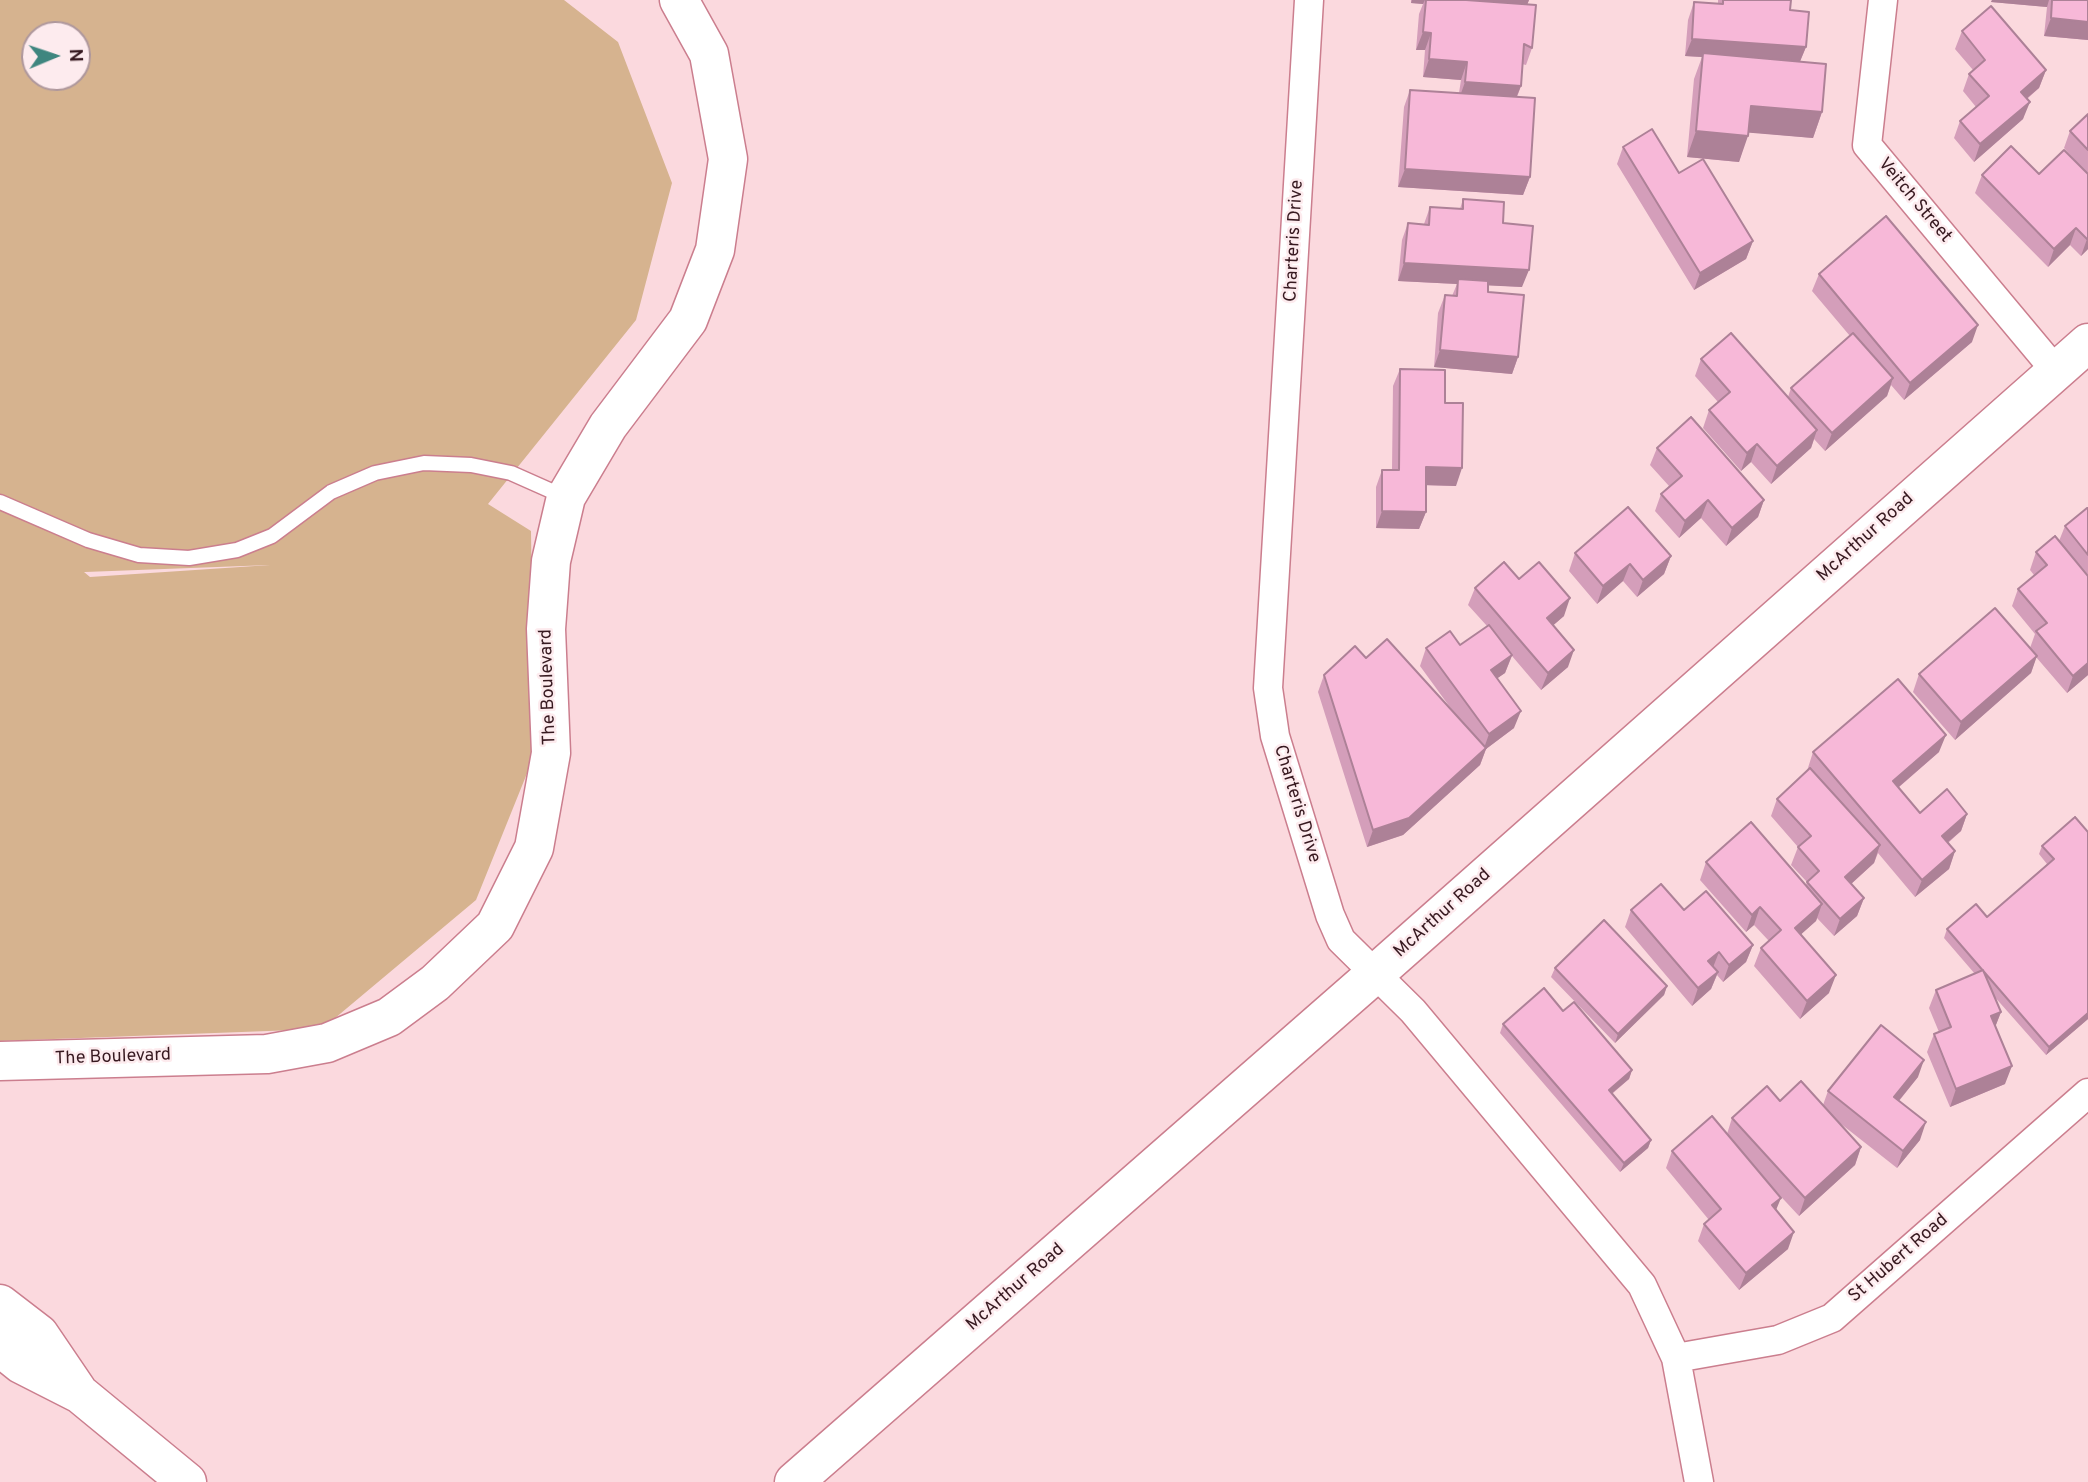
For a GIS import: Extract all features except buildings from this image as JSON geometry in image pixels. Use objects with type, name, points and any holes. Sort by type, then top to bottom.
[{"type":"street","name":"The Boulevard","points":[[0,1061],[267,1054],[327,1043],[389,1017],[435,983],[495,926],[534,849],[551,753],[547,629],[551,561],[566,497],[608,426],[688,320],[715,250],[729,159],[709,54],[679,0]]},
{"type":"street","name":"Charteris Drive","points":[[1309,0],[1268,688],[1275,736],[1330,915],[1341,940],[1413,1011],[1642,1285],[1676,1358],[1699,1482]]},
{"type":"street","name":"Veitch Street","points":[[1884,0],[1867,145],[2055,370]]},
{"type":"street","name":"McArthur Road","points":[[794,1482],[1376,973],[2088,342]]},
{"type":"street","name":"St Hubert Road","points":[[1676,1358],[1778,1340],[1832,1318],[2088,1093]]},
{"type":"street","points":[[0,1304],[39,1334],[80,1394]]},
{"type":"street","points":[[0,1347],[21,1364],[80,1394],[187,1482]]},
{"type":"lane","points":[[0,502],[88,540],[139,555],[188,558],[248,545],[272,536],[331,492],[375,473],[424,463],[471,465],[511,473],[566,497]]},
{"type":"shaded area","points":[[0,0],[564,0],[618,42],[672,183],[636,320],[488,504],[531,531],[534,756],[476,900],[322,1029],[0,1041]],"holes":[[[270,565],[90,577],[84,572]]]}]
